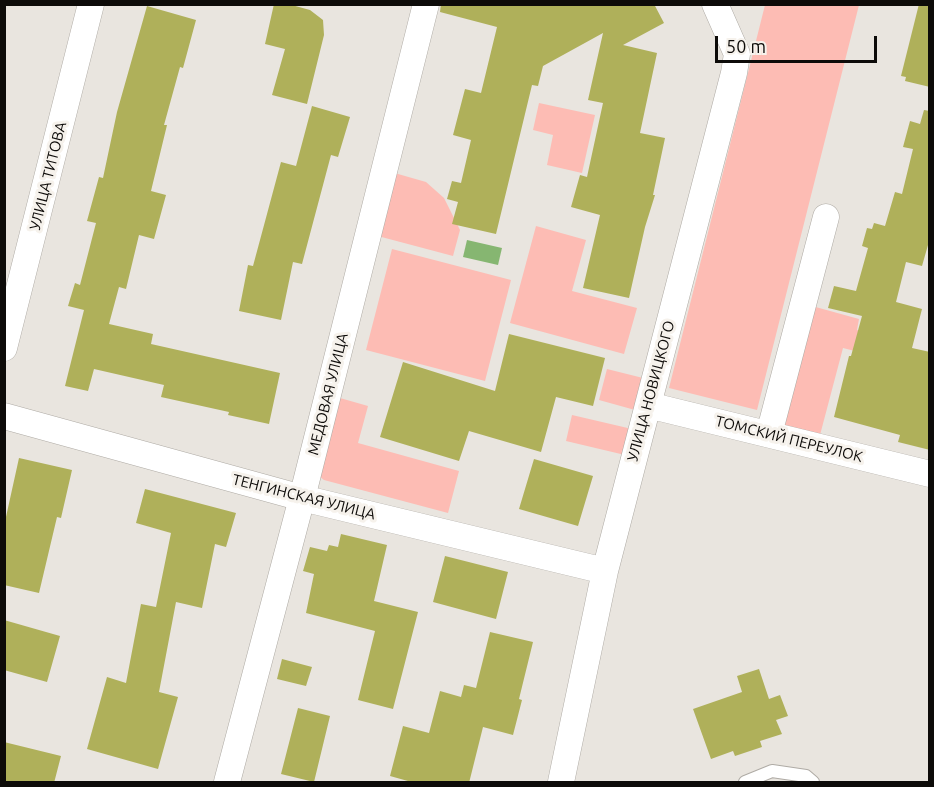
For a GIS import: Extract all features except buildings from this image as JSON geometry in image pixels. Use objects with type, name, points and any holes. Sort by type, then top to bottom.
[{"type":"street","name":"УЛИЦА ТИТОВА","points":[[4,348],[91,4]]},
{"type":"street","name":"МЕДОВАЯ УЛИЦА","points":[[227,783],[302,498],[426,4]]},
{"type":"street","name":"УЛИЦА НОВИЦКОГО","points":[[561,783],[605,571],[734,73],[736,54],[715,4]]},
{"type":"street","points":[[769,434],[826,217]]},
{"type":"street","name":"ТОМСКИЙ ПЕРЕУЛОК","points":[[648,405],[930,474]]},
{"type":"street","name":"ТЕНГИНСКАЯ УЛИЦА","points":[[4,416],[302,498],[605,571]]},
{"type":"lane","points":[[745,783],[772,771],[806,776],[813,783]]},
{"type":"shaded area","points":[[765,5],[859,5],[757,410],[669,388]]},
{"type":"shaded area","points":[[539,103],[595,115],[582,173],[547,165],[553,135],[533,130]]},
{"type":"shaded area","points":[[391,172],[426,182],[444,198],[460,230],[453,256],[374,235]]},
{"type":"shaded area","points":[[536,226],[586,240],[572,291],[637,308],[624,354],[510,323]]},
{"type":"shaded area","points":[[467,240],[502,248],[498,265],[463,257]]},
{"type":"shaded area","points":[[392,249],[511,280],[485,381],[366,350]]},
{"type":"shaded area","points":[[812,306],[859,319],[857,330],[907,343],[902,363],[843,348],[820,435],[781,425]]},
{"type":"shaded area","points":[[607,369],[643,378],[635,410],[599,400]]},
{"type":"shaded area","points":[[333,396],[368,406],[358,443],[459,471],[448,513],[324,480],[315,473]]},
{"type":"shaded area","points":[[572,415],[632,429],[625,455],[566,441]]}]
